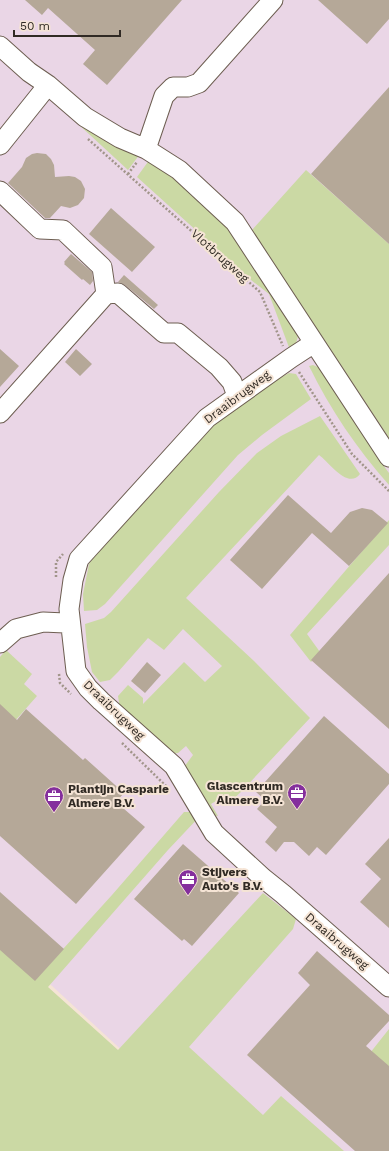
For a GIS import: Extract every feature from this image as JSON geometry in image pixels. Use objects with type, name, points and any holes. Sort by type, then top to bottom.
[{"type":"street","points":[[146,149],[164,96],[173,87],[188,87],[199,83],[273,0]]},
{"type":"street","name":"Vlotbrugweg","points":[[0,46],[29,72],[48,85],[85,117],[120,138],[146,149],[179,170],[235,222],[389,457]]},
{"type":"street","points":[[0,145],[48,85]]},
{"type":"street","points":[[0,191],[40,229],[63,230],[102,267],[106,294]]},
{"type":"street","points":[[0,413],[106,294],[118,293],[164,333],[178,333],[219,367],[232,382],[237,396]]},
{"type":"street","name":"Draaibrugweg","points":[[314,343],[207,418],[79,559],[73,580],[69,609],[70,621],[76,671],[88,688],[174,766],[214,833],[263,878],[389,987]]},
{"type":"street","points":[[0,643],[16,629],[43,622],[70,621]]},
{"type":"path","name":"Vlotbrugweg","points":[[84,136],[260,292],[283,346],[352,454],[389,491]]},
{"type":"path","points":[[56,584],[56,562],[67,550]]},
{"type":"path","points":[[59,668],[60,683],[71,694]]},
{"type":"path","points":[[117,738],[168,788]]},
{"type":"shaded area","points":[[0,0],[389,0],[389,1151],[231,1151],[0,938]]},
{"type":"green space","points":[[77,123],[140,154],[128,170]]},
{"type":"green space","points":[[150,159],[165,168],[229,225],[298,332],[296,342],[290,350],[269,294],[251,280],[137,177]]},
{"type":"green space","points":[[306,170],[389,244],[389,438],[252,230]]},
{"type":"green space","points":[[313,365],[320,368],[373,446],[375,454],[389,473],[389,485],[355,443],[335,413],[309,366]]},
{"type":"green space","points":[[289,373],[296,374],[311,399],[262,435],[238,455],[105,604],[97,610],[84,611],[83,594],[89,564],[100,546],[206,430],[271,383]]},
{"type":"green space","points":[[320,416],[360,474],[355,478],[350,479],[344,477],[319,455],[186,598],[254,661],[310,718],[227,805],[221,798],[211,804],[218,816],[212,815],[184,767],[193,755],[186,746],[178,753],[171,754],[120,709],[118,696],[128,685],[143,698],[143,704],[184,662],[205,682],[222,666],[183,629],[164,650],[148,638],[110,680],[100,682],[92,672],[87,647],[85,624],[104,618],[111,612],[219,492],[257,453],[281,436]]},
{"type":"green space","points":[[389,520],[389,545],[307,634],[320,652],[311,662],[290,635]]},
{"type":"green space","points":[[6,650],[32,674],[24,684],[37,696],[0,738],[0,657]]},
{"type":"green space","points":[[184,812],[197,812],[201,815],[168,850],[48,987],[118,1050],[263,893],[296,919],[293,929],[189,1047],[263,1115],[281,1096],[344,1151],[0,1151],[0,931],[44,970]]},
{"type":"green space","points":[[389,1029],[389,1069],[370,1053]]},
{"type":"building","points":[[25,0],[182,0],[107,85],[83,64],[95,50],[48,8],[42,15]]},
{"type":"building","points":[[318,0],[389,0],[389,19],[367,44]]},
{"type":"building","points":[[389,87],[389,244],[311,174]]},
{"type":"building","points":[[37,153],[46,154],[51,159],[54,165],[55,177],[75,177],[81,181],[85,189],[84,198],[78,205],[70,208],[61,206],[50,218],[45,218],[8,183],[22,167],[26,158]]},
{"type":"building","points":[[111,208],[155,247],[132,272],[89,234]]},
{"type":"building","points":[[71,254],[92,272],[93,281],[90,285],[64,264]]},
{"type":"building","points":[[124,275],[158,305],[154,309],[125,285],[118,282]]},
{"type":"building","points":[[0,349],[19,366],[0,387]]},
{"type":"building","points":[[76,349],[92,364],[80,376],[65,362]]},
{"type":"building","points":[[288,495],[331,533],[350,512],[362,508],[372,510],[388,523],[349,566],[312,533],[262,589],[230,560]]},
{"type":"building","points":[[389,573],[389,729],[311,660]]},
{"type":"building","points":[[147,662],[161,675],[145,693],[131,681]]},
{"type":"building","points":[[0,704],[17,720],[26,709],[83,760],[85,758],[124,793],[116,802],[145,827],[76,904],[0,836]]},
{"type":"building","points":[[324,716],[389,774],[389,784],[326,855],[317,847],[309,856],[294,842],[284,842],[276,852],[265,842],[277,827],[257,809],[265,800],[256,792]]},
{"type":"building","points":[[389,838],[389,928],[360,902],[381,879],[365,864]]},
{"type":"building","points":[[183,844],[239,893],[192,946],[184,939],[182,941],[134,899]]},
{"type":"building","points":[[0,892],[64,949],[35,981],[0,950]]},
{"type":"building","points":[[317,951],[389,1015],[389,1021],[366,1046],[389,1066],[389,1151],[355,1151],[247,1055],[310,985],[298,973]]},
{"type":"place","name":"Glascentrum Almere B.V.","points":[[297,810]]},
{"type":"place","name":"Plantijn Casparie Almere B.V.","points":[[54,813]]},
{"type":"place","name":"Stijvers Auto's B.V.","points":[[188,896]]}]
